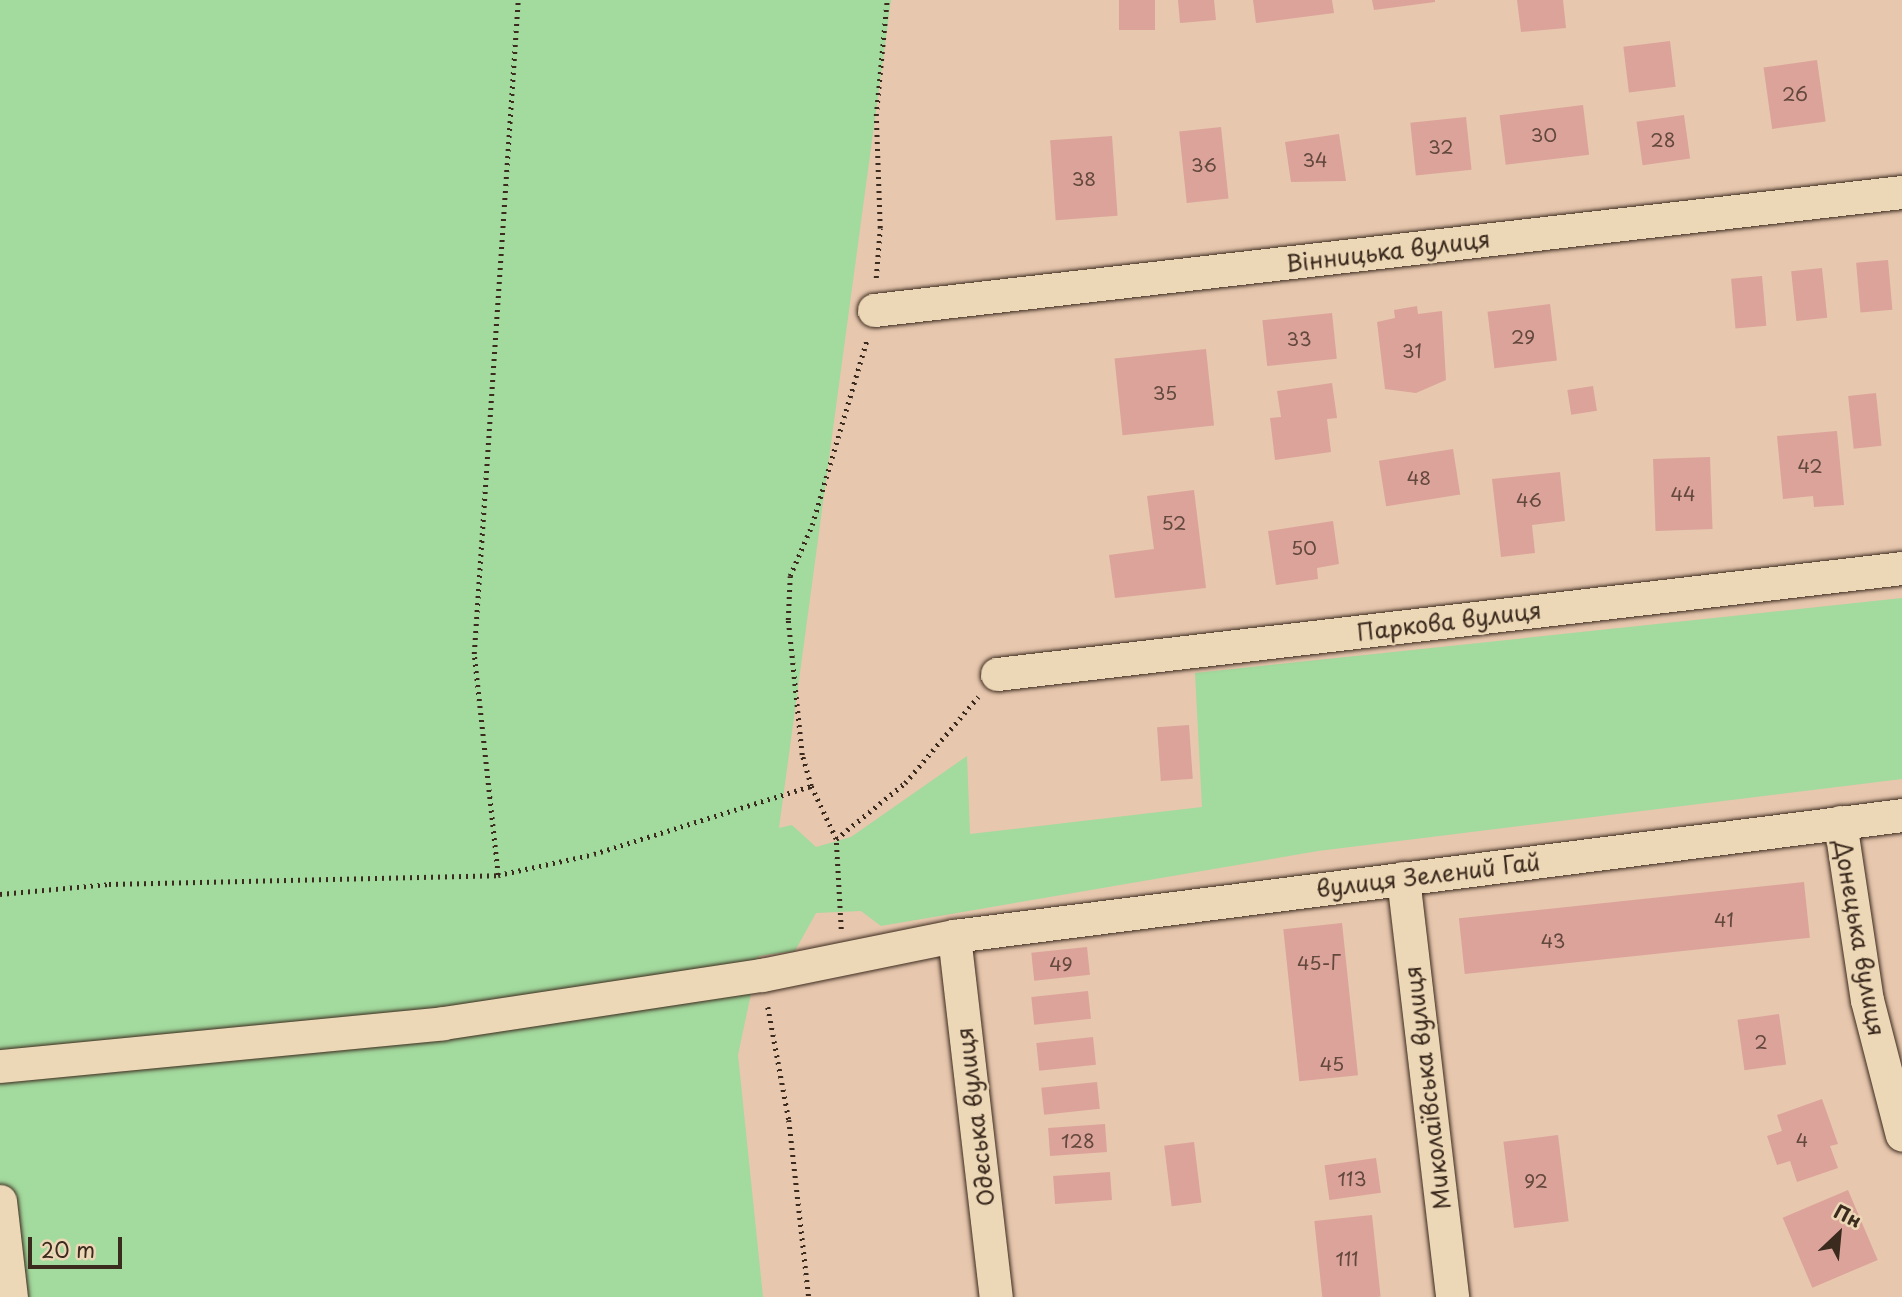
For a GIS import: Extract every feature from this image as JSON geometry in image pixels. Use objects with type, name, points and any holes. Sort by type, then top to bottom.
[{"type":"street","name":"Вінницька вулиця","points":[[874,310],[1902,192]]},
{"type":"street","name":"Паркова вулиця","points":[[997,674],[1902,568]]},
{"type":"street","name":"вулиця Зелений Гай","points":[[0,1066],[443,1023],[762,975],[842,956],[954,936],[1902,816]]},
{"type":"street","name":"Донецька вулиця","points":[[1840,822],[1867,1000],[1902,1135]]},
{"type":"street","name":"Миколаївська вулиця","points":[[1403,878],[1452,1297]]},
{"type":"street","name":"Одеська вулиця","points":[[954,936],[996,1297]]},
{"type":"street","points":[[0,1201],[11,1297]]},
{"type":"path","points":[[498,875],[474,654],[518,0]]},
{"type":"path","points":[[842,956],[836,839],[811,786],[802,755],[788,620],[790,576],[812,525],[825,472],[857,385],[874,310],[880,228],[876,116],[887,0]]},
{"type":"path","points":[[836,839],[905,783],[997,674]]},
{"type":"path","points":[[0,894],[109,884],[498,875],[594,854],[811,786]]},
{"type":"path","points":[[762,975],[789,1120],[809,1297]]},
{"type":"green space","points":[[0,0],[891,0],[779,828],[792,825],[816,847],[851,837],[967,756],[970,834],[1202,807],[1195,673],[1902,598],[1902,779],[1318,851],[881,926],[861,911],[816,913],[795,951],[759,956],[738,1055],[763,1297],[0,1297]]},
{"type":"building","points":[[1119,0],[1155,0],[1155,30],[1119,30]]},
{"type":"building","points":[[1178,0],[1214,0],[1216,20],[1180,23]]},
{"type":"building","points":[[1253,0],[1332,0],[1334,13],[1256,23]]},
{"type":"building","points":[[1372,0],[1435,0],[1435,2],[1374,10]]},
{"type":"building","points":[[1517,0],[1563,0],[1566,28],[1521,32]]},
{"type":"building","points":[[1670,41],[1676,87],[1629,92],[1623,47]]},
{"type":"building","points":[[1817,60],[1826,121],[1772,129],[1764,68]]},
{"type":"building","points":[[1583,105],[1589,155],[1506,165],[1500,115]]},
{"type":"building","points":[[1684,115],[1690,159],[1643,165],[1636,122]]},
{"type":"building","points":[[1466,117],[1472,170],[1416,176],[1410,123]]},
{"type":"building","points":[[1221,127],[1229,199],[1187,203],[1179,131]]},
{"type":"building","points":[[1339,134],[1346,181],[1291,182],[1285,142]]},
{"type":"building","points":[[1112,136],[1118,216],[1056,220],[1050,140]]},
{"type":"building","points":[[1888,260],[1892,310],[1860,313],[1856,263]]},
{"type":"building","points":[[1822,268],[1827,318],[1796,321],[1791,271]]},
{"type":"building","points":[[1762,276],[1766,326],[1735,329],[1731,279]]},
{"type":"building","points":[[1550,304],[1557,361],[1494,368],[1487,312]]},
{"type":"building","points":[[1417,306],[1418,314],[1442,311],[1446,380],[1416,393],[1385,389],[1377,322],[1395,318],[1394,310]]},
{"type":"building","points":[[1332,313],[1337,359],[1267,366],[1262,320]]},
{"type":"building","points":[[1206,349],[1214,426],[1123,435],[1115,359]]},
{"type":"building","points":[[1332,383],[1337,418],[1327,419],[1331,452],[1275,460],[1270,418],[1281,417],[1277,391]]},
{"type":"building","points":[[1593,386],[1597,411],[1571,415],[1567,390]]},
{"type":"building","points":[[1876,393],[1882,446],[1854,449],[1848,396]]},
{"type":"building","points":[[1837,431],[1844,505],[1814,507],[1813,496],[1783,499],[1777,436]]},
{"type":"building","points":[[1453,449],[1460,494],[1386,506],[1379,461]]},
{"type":"building","points":[[1710,457],[1713,529],[1656,531],[1653,459]]},
{"type":"building","points":[[1560,472],[1565,521],[1532,525],[1535,553],[1501,557],[1492,479]]},
{"type":"building","points":[[1194,490],[1206,588],[1115,598],[1109,555],[1154,549],[1147,496]]},
{"type":"building","points":[[1333,521],[1339,564],[1317,568],[1318,579],[1276,585],[1268,531]]},
{"type":"building","points":[[1189,725],[1193,779],[1161,781],[1157,727]]},
{"type":"building","points":[[1804,882],[1810,938],[1465,974],[1459,918]]},
{"type":"building","points":[[1342,923],[1358,1075],[1299,1081],[1283,929]]},
{"type":"building","points":[[1087,947],[1090,975],[1034,981],[1031,953]]},
{"type":"building","points":[[1088,991],[1091,1019],[1034,1025],[1031,997]]},
{"type":"building","points":[[1779,1014],[1786,1065],[1745,1070],[1737,1020]]},
{"type":"building","points":[[1093,1037],[1096,1065],[1039,1071],[1036,1043]]},
{"type":"building","points":[[1097,1082],[1100,1109],[1044,1115],[1041,1088]]},
{"type":"building","points":[[1822,1099],[1838,1144],[1830,1146],[1838,1168],[1797,1182],[1790,1161],[1777,1165],[1767,1136],[1782,1131],[1777,1115]]},
{"type":"building","points":[[1105,1124],[1107,1152],[1050,1156],[1048,1128]]},
{"type":"building","points":[[1558,1135],[1569,1221],[1514,1228],[1503,1142]]},
{"type":"building","points":[[1194,1142],[1201,1203],[1172,1206],[1164,1146]]},
{"type":"building","points":[[1376,1158],[1381,1193],[1329,1200],[1325,1165]]},
{"type":"building","points":[[1110,1172],[1112,1200],[1055,1204],[1053,1176]]},
{"type":"building","points":[[1848,1190],[1878,1260],[1812,1288],[1783,1218]]},
{"type":"building","points":[[1372,1215],[1381,1297],[1322,1297],[1314,1221]]}]
